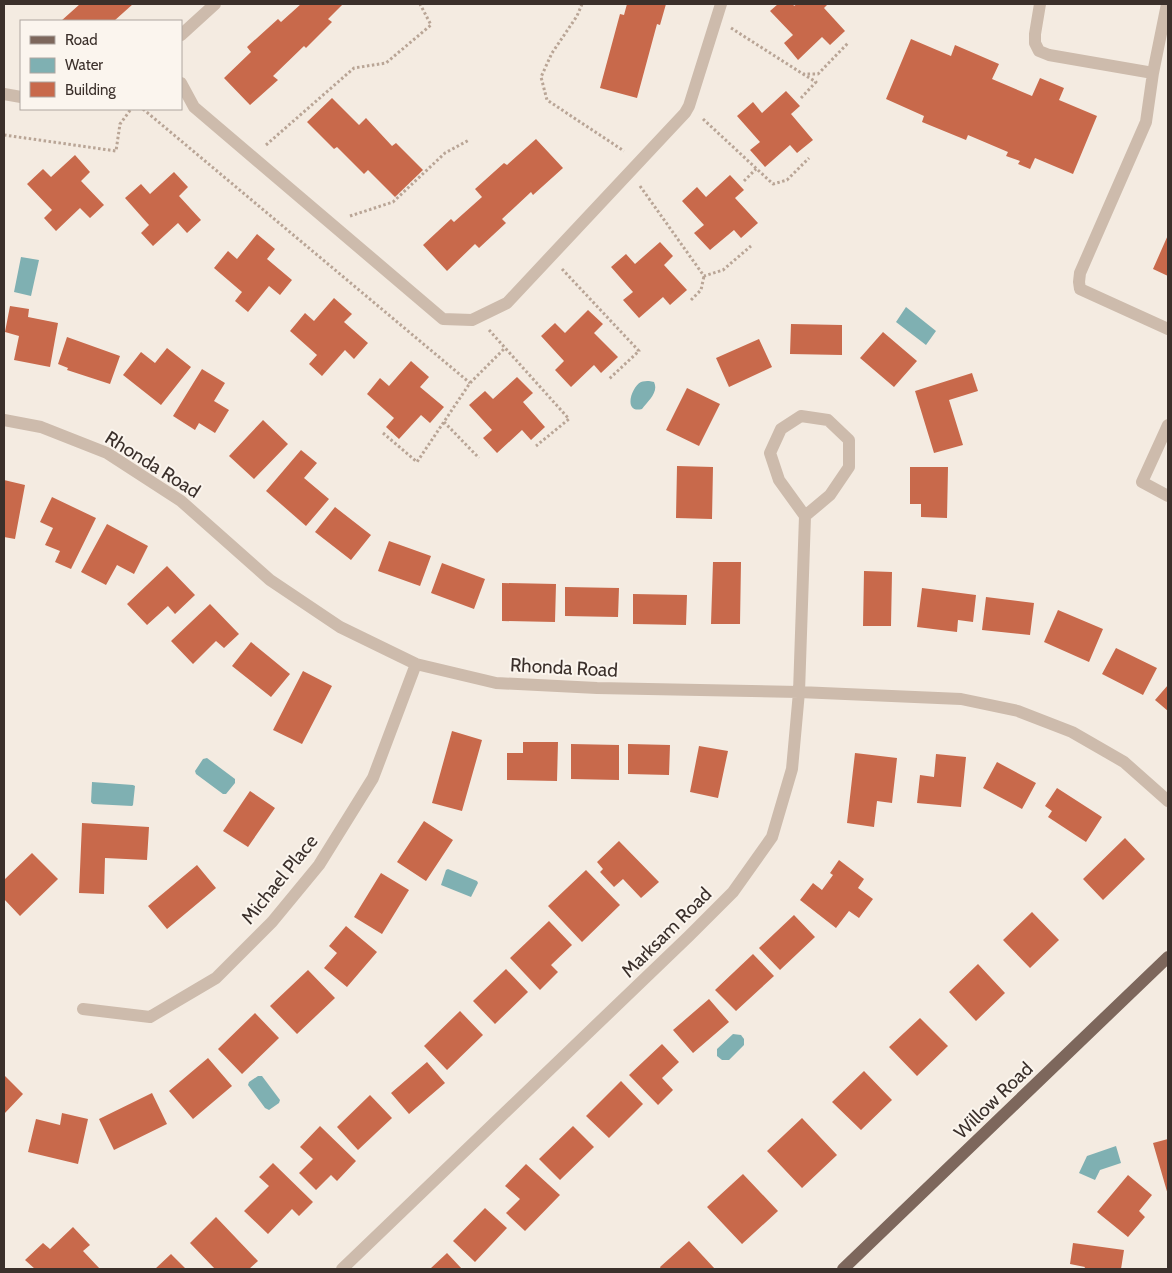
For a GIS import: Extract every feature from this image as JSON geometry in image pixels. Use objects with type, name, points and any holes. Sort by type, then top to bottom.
[{"type":"main road","name":"Willow Road","points":[[843,1269],[1168,957]]},
{"type":"street","points":[[182,34],[215,4]]},
{"type":"street","points":[[182,85],[194,107],[443,319],[472,320],[507,303],[685,113],[689,106],[721,4]]},
{"type":"street","points":[[1040,4],[1035,34],[1035,44],[1039,51],[1049,55],[1153,73]]},
{"type":"street","points":[[1167,4],[1153,73],[1146,122],[1080,273],[1079,282],[1080,289],[1168,329]]},
{"type":"street","points":[[4,94],[20,96]]},
{"type":"street","points":[[801,416],[828,420],[849,440],[849,467],[830,495],[805,516],[779,480],[770,453],[781,429],[801,416]]},
{"type":"street","name":"Rhonda Road","points":[[4,420],[42,427],[107,453],[182,501],[270,580],[340,627],[416,664],[496,683],[597,688],[799,692],[960,699],[1018,711],[1072,732],[1124,762],[1168,801]]},
{"type":"street","points":[[1168,425],[1142,482],[1168,496]]},
{"type":"street","name":"Marksam Road","points":[[342,1269],[690,936],[733,892],[772,837],[792,769],[799,692],[805,516]]},
{"type":"street","name":"Michael Place","points":[[83,1009],[150,1017],[216,978],[272,922],[319,865],[373,778],[416,664]]},
{"type":"path","points":[[252,157],[354,68],[386,63],[431,26],[420,4]]},
{"type":"path","points":[[582,4],[577,16],[552,53],[541,77],[547,100],[639,161]]},
{"type":"path","points":[[716,19],[816,82],[801,98]]},
{"type":"path","points":[[803,74],[818,74],[849,42]]},
{"type":"path","points":[[689,106],[773,184],[787,180],[809,158]]},
{"type":"path","points":[[4,135],[116,151],[120,124],[131,110]]},
{"type":"path","points":[[144,110],[470,383]]},
{"type":"path","points":[[329,222],[393,202],[445,153],[469,140]]},
{"type":"path","points":[[744,181],[756,169]]},
{"type":"path","points":[[630,172],[704,276],[701,290],[692,300]]},
{"type":"path","points":[[704,276],[723,270],[751,246]]},
{"type":"path","points":[[550,257],[640,351],[609,379]]},
{"type":"path","points":[[477,317],[569,419],[536,446]]},
{"type":"path","points":[[383,433],[417,462],[470,383],[505,348]]},
{"type":"path","points":[[444,422],[479,458]]},
{"type":"water","points":[[21,257],[39,260],[31,296],[14,292]]},
{"type":"water","points":[[906,307],[936,331],[926,345],[896,322]]},
{"type":"water","points":[[641,382],[654,382],[655,386],[652,396],[642,409],[632,408],[631,399],[634,389]]},
{"type":"water","points":[[207,758],[235,779],[235,783],[226,794],[223,794],[196,774],[195,771],[203,759]]},
{"type":"water","points":[[92,782],[135,786],[133,805],[93,804],[91,802]]},
{"type":"water","points":[[448,869],[477,881],[478,883],[471,897],[441,885]]},
{"type":"water","points":[[733,1034],[741,1035],[744,1039],[744,1045],[729,1060],[722,1060],[717,1056],[717,1049]]},
{"type":"water","points":[[258,1076],[262,1076],[280,1100],[279,1103],[269,1110],[265,1108],[248,1085],[249,1082]]},
{"type":"water","points":[[1116,1146],[1121,1163],[1100,1170],[1095,1180],[1079,1173],[1087,1156]]},
{"type":"building","points":[[80,4],[133,4],[115,20],[62,20]]},
{"type":"building","points":[[301,4],[343,4],[328,19],[332,22],[306,48],[304,46],[273,76],[278,80],[250,105],[224,78],[251,52],[247,47],[278,19],[281,22]]},
{"type":"building","points":[[627,4],[666,4],[660,25],[657,24],[637,98],[600,88],[620,14],[624,15]]},
{"type":"building","points":[[778,4],[793,4],[794,6],[797,4],[828,4],[824,8],[845,31],[830,45],[822,37],[798,60],[784,43],[793,35],[770,11]]},
{"type":"building","points":[[911,39],[951,56],[955,45],[999,64],[992,79],[1032,96],[1040,78],[1064,88],[1059,100],[1097,116],[1073,174],[1035,158],[1030,169],[1018,164],[1020,161],[1006,156],[1008,152],[968,135],[966,140],[922,122],[924,116],[886,99]]},
{"type":"building","points":[[786,91],[800,106],[791,114],[813,140],[797,153],[790,145],[765,167],[750,150],[760,142],[737,116],[753,102],[762,113]]},
{"type":"building","points":[[332,98],[359,125],[366,118],[392,146],[396,143],[423,170],[395,197],[368,170],[364,174],[337,147],[334,149],[307,122]]},
{"type":"building","points":[[536,139],[563,168],[533,195],[531,192],[502,219],[506,223],[479,248],[475,244],[447,271],[423,245],[451,219],[454,222],[482,197],[475,189],[504,163],[507,165]]},
{"type":"building","points":[[75,155],[90,172],[81,181],[104,205],[90,218],[80,208],[56,231],[44,218],[52,210],[27,184],[43,169],[51,177]]},
{"type":"building","points":[[174,172],[188,187],[179,196],[201,220],[187,233],[178,223],[153,246],[141,233],[149,225],[125,198],[141,184],[150,194]]},
{"type":"building","points":[[730,175],[744,190],[735,198],[758,223],[741,238],[734,230],[710,250],[694,233],[704,225],[682,201],[697,187],[706,197]]},
{"type":"building","points":[[257,234],[275,249],[267,259],[292,280],[280,295],[269,286],[248,312],[235,301],[242,292],[214,268],[228,251],[237,259]]},
{"type":"building","points":[[1168,235],[1168,276],[1153,269]]},
{"type":"building","points":[[660,242],[673,256],[664,265],[687,290],[670,305],[663,297],[639,318],[623,300],[633,292],[611,267],[626,254],[635,264]]},
{"type":"building","points":[[334,298],[352,314],[344,322],[368,343],[354,359],[345,350],[322,376],[309,364],[317,355],[290,331],[305,313],[314,321]]},
{"type":"building","points":[[10,306],[29,309],[28,317],[58,323],[50,367],[14,360],[19,336],[5,332]]},
{"type":"building","points":[[588,310],[603,324],[594,333],[618,357],[601,373],[594,365],[571,387],[555,370],[564,361],[541,336],[555,323],[565,333]]},
{"type":"building","points":[[791,324],[842,325],[842,355],[790,354]]},
{"type":"building","points":[[883,332],[917,361],[894,387],[860,358]]},
{"type":"building","points":[[67,337],[120,356],[110,384],[67,370],[68,368],[58,364]]},
{"type":"building","points":[[759,339],[772,367],[729,387],[716,358]]},
{"type":"building","points":[[167,348],[191,367],[161,405],[123,375],[141,352],[155,363]]},
{"type":"building","points":[[411,361],[429,377],[420,387],[444,407],[430,423],[421,415],[399,439],[386,427],[394,418],[367,394],[380,378],[389,386]]},
{"type":"building","points":[[202,369],[225,383],[214,401],[229,410],[215,433],[199,423],[195,430],[173,416]]},
{"type":"building","points":[[972,373],[978,391],[949,400],[963,445],[934,453],[915,391]]},
{"type":"building","points":[[517,377],[533,393],[523,402],[545,427],[531,440],[522,430],[497,453],[483,438],[492,430],[469,405],[485,391],[493,399]]},
{"type":"building","points":[[687,388],[720,404],[699,446],[666,430]]},
{"type":"building","points":[[263,420],[288,444],[254,479],[229,456]]},
{"type":"building","points":[[301,450],[317,463],[304,478],[329,499],[306,526],[266,491]]},
{"type":"building","points":[[677,466],[713,467],[712,519],[676,518]]},
{"type":"building","points":[[910,467],[948,467],[947,518],[921,517],[921,504],[910,504]]},
{"type":"building","points":[[4,480],[25,485],[15,539],[4,537]]},
{"type":"building","points":[[52,497],[96,518],[71,569],[55,562],[60,551],[45,545],[53,528],[40,522]]},
{"type":"building","points":[[335,507],[371,535],[351,560],[315,532]]},
{"type":"building","points":[[107,524],[148,546],[134,574],[117,565],[106,585],[81,572]]},
{"type":"building","points":[[389,541],[431,556],[420,586],[378,571]]},
{"type":"building","points":[[713,562],[741,562],[740,624],[711,624]]},
{"type":"building","points":[[442,563],[485,579],[474,609],[431,593]]},
{"type":"building","points":[[167,566],[195,595],[175,614],[168,606],[147,625],[127,604]]},
{"type":"building","points":[[864,571],[892,572],[891,626],[863,626]]},
{"type":"building","points":[[502,583],[556,584],[555,622],[502,621]]},
{"type":"building","points":[[565,587],[619,588],[618,617],[565,616]]},
{"type":"building","points":[[922,588],[976,595],[973,622],[958,620],[957,632],[917,627]]},
{"type":"building","points":[[633,594],[687,595],[686,625],[633,624]]},
{"type":"building","points":[[986,597],[1034,603],[1030,635],[982,630]]},
{"type":"building","points":[[210,604],[239,634],[224,648],[216,641],[193,664],[171,641]]},
{"type":"building","points":[[1058,610],[1103,629],[1089,662],[1044,642]]},
{"type":"building","points":[[251,642],[290,674],[271,697],[232,666]]},
{"type":"building","points":[[1116,648],[1157,668],[1143,695],[1102,674]]},
{"type":"building","points":[[303,671],[332,686],[302,744],[273,730]]},
{"type":"building","points":[[1168,685],[1168,711],[1155,700]]},
{"type":"building","points":[[452,731],[482,740],[462,811],[432,803]]},
{"type":"building","points":[[523,742],[558,742],[557,781],[507,780],[507,753],[523,753]]},
{"type":"building","points":[[571,744],[619,745],[619,780],[571,779]]},
{"type":"building","points":[[628,744],[670,745],[669,775],[628,774]]},
{"type":"building","points":[[699,746],[728,751],[718,798],[690,792]]},
{"type":"building","points":[[855,753],[897,758],[892,803],[877,801],[874,827],[847,823]]},
{"type":"building","points":[[936,754],[966,757],[961,807],[917,803],[920,775],[934,777]]},
{"type":"building","points":[[997,762],[1036,783],[1022,809],[983,788]]},
{"type":"building","points":[[1057,788],[1102,817],[1086,842],[1048,817],[1052,811],[1045,806]]},
{"type":"building","points":[[250,791],[275,808],[248,847],[223,831]]},
{"type":"building","points":[[424,821],[453,840],[426,881],[397,862]]},
{"type":"building","points":[[82,823],[149,827],[147,860],[105,858],[104,894],[79,893]]},
{"type":"building","points":[[1125,838],[1145,859],[1103,900],[1083,879]]},
{"type":"building","points":[[619,841],[659,882],[641,898],[623,879],[614,887],[600,872],[603,869],[597,862]]},
{"type":"building","points":[[32,853],[58,879],[20,916],[4,899],[4,880]]},
{"type":"building","points":[[839,860],[864,879],[858,888],[873,899],[859,918],[849,911],[836,928],[800,900],[813,883],[822,890],[833,875],[830,873]]},
{"type":"building","points":[[197,865],[216,888],[167,929],[148,906]]},
{"type":"building","points":[[586,870],[620,905],[582,942],[548,906]]},
{"type":"building","points":[[381,873],[409,890],[382,934],[354,917]]},
{"type":"building","points":[[1032,912],[1059,940],[1030,968],[1003,940]]},
{"type":"building","points":[[794,915],[815,937],[780,970],[759,948]]},
{"type":"building","points":[[549,921],[572,945],[551,965],[558,972],[540,990],[510,958]]},
{"type":"building","points":[[346,926],[377,952],[347,987],[324,968],[337,953],[329,946]]},
{"type":"building","points":[[753,954],[774,976],[736,1011],[715,990]]},
{"type":"building","points":[[978,964],[1005,993],[976,1021],[949,992]]},
{"type":"building","points":[[506,969],[528,992],[495,1024],[473,1001]]},
{"type":"building","points":[[308,970],[335,998],[297,1034],[270,1006]]},
{"type":"building","points":[[709,999],[729,1022],[693,1053],[673,1030]]},
{"type":"building","points":[[460,1011],[483,1035],[447,1070],[424,1046]]},
{"type":"building","points":[[255,1013],[279,1038],[242,1074],[218,1049]]},
{"type":"building","points":[[920,1018],[948,1046],[917,1076],[889,1047]]},
{"type":"building","points":[[662,1044],[679,1062],[662,1078],[673,1090],[658,1105],[629,1075]]},
{"type":"building","points":[[208,1058],[232,1086],[193,1119],[169,1091]]},
{"type":"building","points":[[427,1062],[445,1083],[409,1114],[391,1093]]},
{"type":"building","points":[[864,1071],[892,1100],[861,1130],[832,1102]]},
{"type":"building","points":[[4,1075],[23,1094],[4,1114]]},
{"type":"building","points":[[621,1081],[643,1104],[609,1138],[586,1116]]},
{"type":"building","points":[[152,1093],[167,1124],[114,1150],[99,1119]]},
{"type":"building","points":[[370,1095],[392,1118],[358,1150],[337,1127]]},
{"type":"building","points":[[62,1113],[88,1119],[78,1164],[28,1152],[36,1119],[60,1125]]},
{"type":"building","points":[[802,1118],[837,1155],[802,1188],[767,1151]]},
{"type":"building","points":[[320,1126],[356,1161],[337,1181],[331,1175],[316,1190],[299,1173],[313,1159],[300,1147]]},
{"type":"building","points":[[573,1126],[594,1147],[560,1180],[539,1159]]},
{"type":"building","points":[[1168,1139],[1168,1195],[1153,1143]]},
{"type":"building","points":[[273,1163],[313,1202],[299,1216],[292,1209],[268,1234],[244,1211],[269,1186],[259,1177]]},
{"type":"building","points":[[526,1164],[560,1195],[525,1231],[506,1213],[520,1199],[505,1186]]},
{"type":"building","points":[[743,1174],[778,1211],[742,1244],[707,1207]]},
{"type":"building","points":[[1128,1175],[1152,1195],[1139,1211],[1145,1217],[1128,1237],[1097,1212]]},
{"type":"building","points":[[485,1208],[507,1228],[475,1262],[453,1241]]},
{"type":"building","points":[[216,1217],[258,1261],[249,1269],[215,1269],[190,1243]]},
{"type":"building","points":[[73,1227],[90,1245],[83,1251],[100,1269],[35,1269],[25,1260],[43,1243],[50,1249]]},
{"type":"building","points":[[689,1241],[715,1269],[661,1269],[660,1267]]},
{"type":"building","points":[[1073,1243],[1124,1250],[1121,1269],[1084,1269],[1085,1267],[1070,1264]]},
{"type":"building","points":[[447,1253],[462,1269],[430,1269]]},
{"type":"building","points":[[171,1254],[186,1269],[155,1269]]}]
